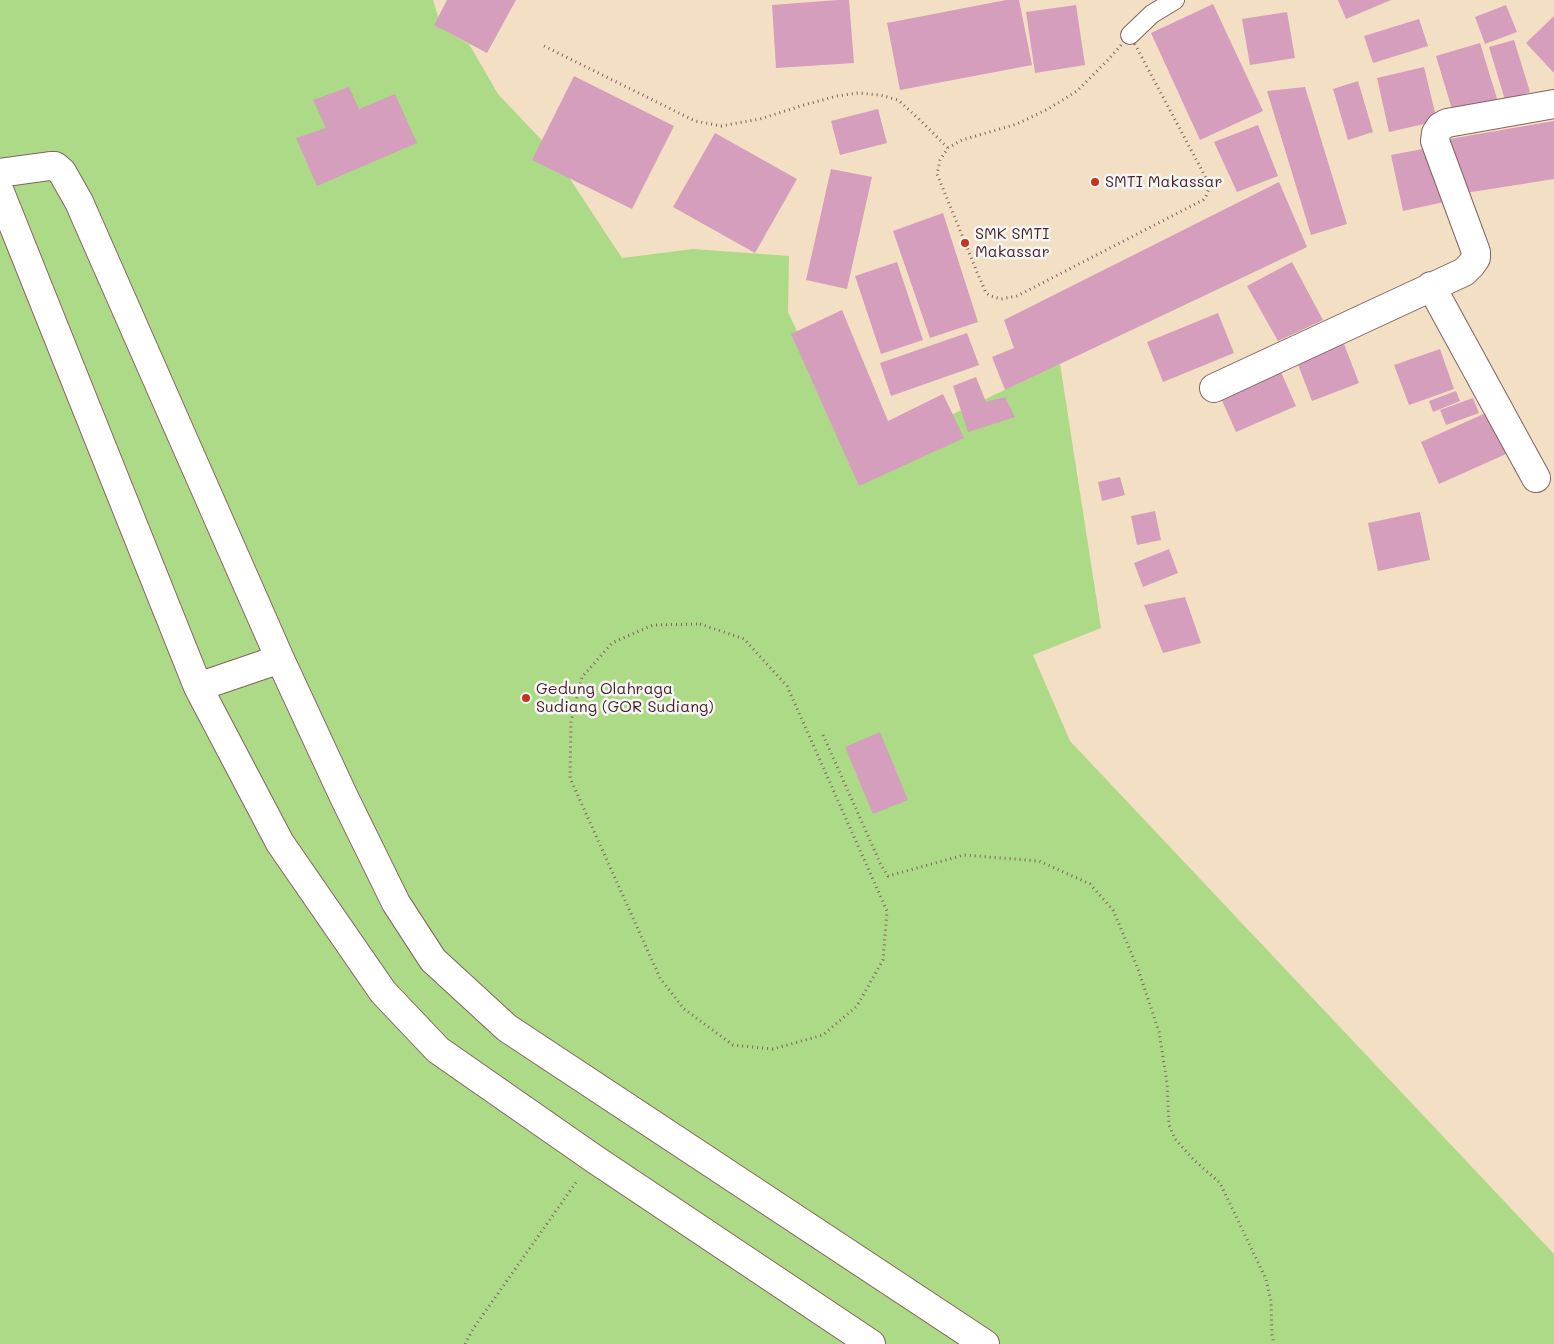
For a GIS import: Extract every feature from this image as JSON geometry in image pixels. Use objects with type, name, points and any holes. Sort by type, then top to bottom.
[{"type":"street","points":[[1214,388],[1464,272],[1476,258],[1476,252],[1435,141],[1436,133],[1440,126],[1447,123],[1554,104]]},
{"type":"street","points":[[0,173],[55,166],[62,172],[79,202],[280,659],[344,797],[396,903],[433,960],[507,1028],[985,1344]]},
{"type":"street","points":[[0,192],[198,686],[280,843],[383,992],[438,1050],[593,1158],[871,1344]]},
{"type":"street","points":[[1432,286],[1536,478]]},
{"type":"street","points":[[198,686],[280,659]]},
{"type":"lane","points":[[1130,35],[1152,14],[1175,0]]},
{"type":"path","points":[[1130,35],[1206,178],[1209,188],[1203,200],[1017,296],[1001,299],[991,296],[986,293],[937,174],[940,160],[948,148],[962,140],[1018,124],[1048,109],[1077,91],[1130,35]]},
{"type":"path","points":[[544,46],[695,121],[721,126],[760,119],[837,96],[858,93],[880,95],[898,100],[920,119],[948,148]]},
{"type":"path","points":[[700,624],[744,639],[787,686],[887,911],[883,960],[857,1006],[823,1035],[773,1048],[733,1045],[684,1009],[660,978],[570,778],[571,722],[582,677],[612,643],[653,625],[700,624]]},
{"type":"path","points":[[823,736],[881,865],[888,876],[964,856],[1040,861],[1090,884],[1113,910],[1138,969],[1159,1032],[1169,1124],[1175,1139],[1194,1160],[1220,1182],[1266,1279],[1271,1301],[1274,1344]]},
{"type":"path","points":[[464,1344],[593,1158]]},
{"type":"green space","name":"Gedung Olahraga Sudiang (GOR Sudiang)","points":[[0,0],[433,0],[442,29],[469,44],[498,94],[551,150],[622,258],[693,249],[789,256],[788,312],[857,459],[1060,364],[1101,628],[1033,655],[1070,741],[1554,1254],[1554,1344],[0,1344]]},
{"type":"building","points":[[447,0],[516,0],[487,53],[434,25]]},
{"type":"building","points":[[849,0],[854,63],[776,68],[772,5]]},
{"type":"building","points":[[1006,0],[1019,0],[1032,65],[900,90],[887,23]]},
{"type":"building","points":[[1338,0],[1391,0],[1346,19]]},
{"type":"building","points":[[1213,4],[1263,111],[1200,140],[1151,33]]},
{"type":"building","points":[[1076,5],[1085,65],[1035,73],[1026,12]]},
{"type":"building","points":[[1506,5],[1517,32],[1485,44],[1475,17]]},
{"type":"building","points":[[1287,12],[1295,58],[1250,65],[1242,19]]},
{"type":"building","points":[[1554,16],[1554,73],[1526,43]]},
{"type":"building","points":[[1419,19],[1428,46],[1373,63],[1364,36]]},
{"type":"building","points":[[1514,40],[1530,92],[1505,100],[1489,47]]},
{"type":"building","points":[[1480,43],[1498,102],[1454,116],[1436,56]]},
{"type":"building","points":[[1424,67],[1437,121],[1389,132],[1377,78]]},
{"type":"building","points":[[574,76],[674,126],[632,209],[532,160]]},
{"type":"building","points":[[1358,81],[1373,132],[1348,140],[1333,89]]},
{"type":"building","points":[[349,87],[359,109],[395,94],[417,143],[317,186],[296,138],[326,128],[313,100]]},
{"type":"building","points":[[1305,87],[1347,224],[1311,235],[1267,91]]},
{"type":"building","points":[[878,109],[887,143],[840,155],[831,121]]},
{"type":"building","points":[[1554,121],[1554,179],[1459,194],[1449,139]]},
{"type":"building","points":[[1258,125],[1278,176],[1237,192],[1214,142]]},
{"type":"building","points":[[715,133],[797,179],[755,253],[673,207]]},
{"type":"building","points":[[1433,147],[1444,202],[1403,211],[1391,155]]},
{"type":"building","points":[[831,169],[872,177],[847,289],[806,280]]},
{"type":"building","points":[[1279,182],[1307,247],[1005,390],[992,357],[1014,348],[1004,320]]},
{"type":"building","points":[[943,213],[978,322],[930,338],[893,231]]},
{"type":"building","points":[[897,262],[923,340],[881,354],[855,276]]},
{"type":"building","points":[[1292,262],[1323,320],[1278,341],[1247,286]]},
{"type":"building","points":[[842,310],[888,421],[943,394],[964,438],[859,486],[791,334]]},
{"type":"building","points":[[1218,313],[1234,353],[1163,382],[1147,342]]},
{"type":"building","points":[[967,333],[979,365],[891,396],[880,363]]},
{"type":"building","points":[[1344,344],[1359,383],[1312,401],[1297,362]]},
{"type":"building","points":[[1440,349],[1454,389],[1409,405],[1394,365]]},
{"type":"building","points":[[1280,370],[1296,406],[1236,432],[1220,396]]},
{"type":"building","points":[[976,377],[986,402],[1005,397],[1015,417],[968,432],[953,386]]},
{"type":"building","points":[[1456,391],[1460,401],[1433,412],[1429,401]]},
{"type":"building","points":[[1473,398],[1479,413],[1446,425],[1440,410]]},
{"type":"building","points":[[1488,412],[1506,454],[1439,484],[1421,442]]},
{"type":"building","points":[[1120,477],[1125,495],[1102,501],[1098,482]]},
{"type":"building","points":[[1155,511],[1161,540],[1137,545],[1131,516]]},
{"type":"building","points":[[1420,512],[1430,560],[1378,571],[1368,523]]},
{"type":"building","points":[[1169,549],[1178,573],[1143,587],[1134,563]]},
{"type":"building","points":[[1185,597],[1201,643],[1163,653],[1144,605]]},
{"type":"building","points":[[880,732],[908,800],[873,814],[845,747]]},
{"type":"place","name":"SMTI Makassar","points":[[1095,182]]},
{"type":"place","name":"SMK SMTI Makassar","points":[[965,243]]},
{"type":"place","name":"Gedung Olahraga Sudiang (GOR Sudiang)","points":[[526,698]]}]
